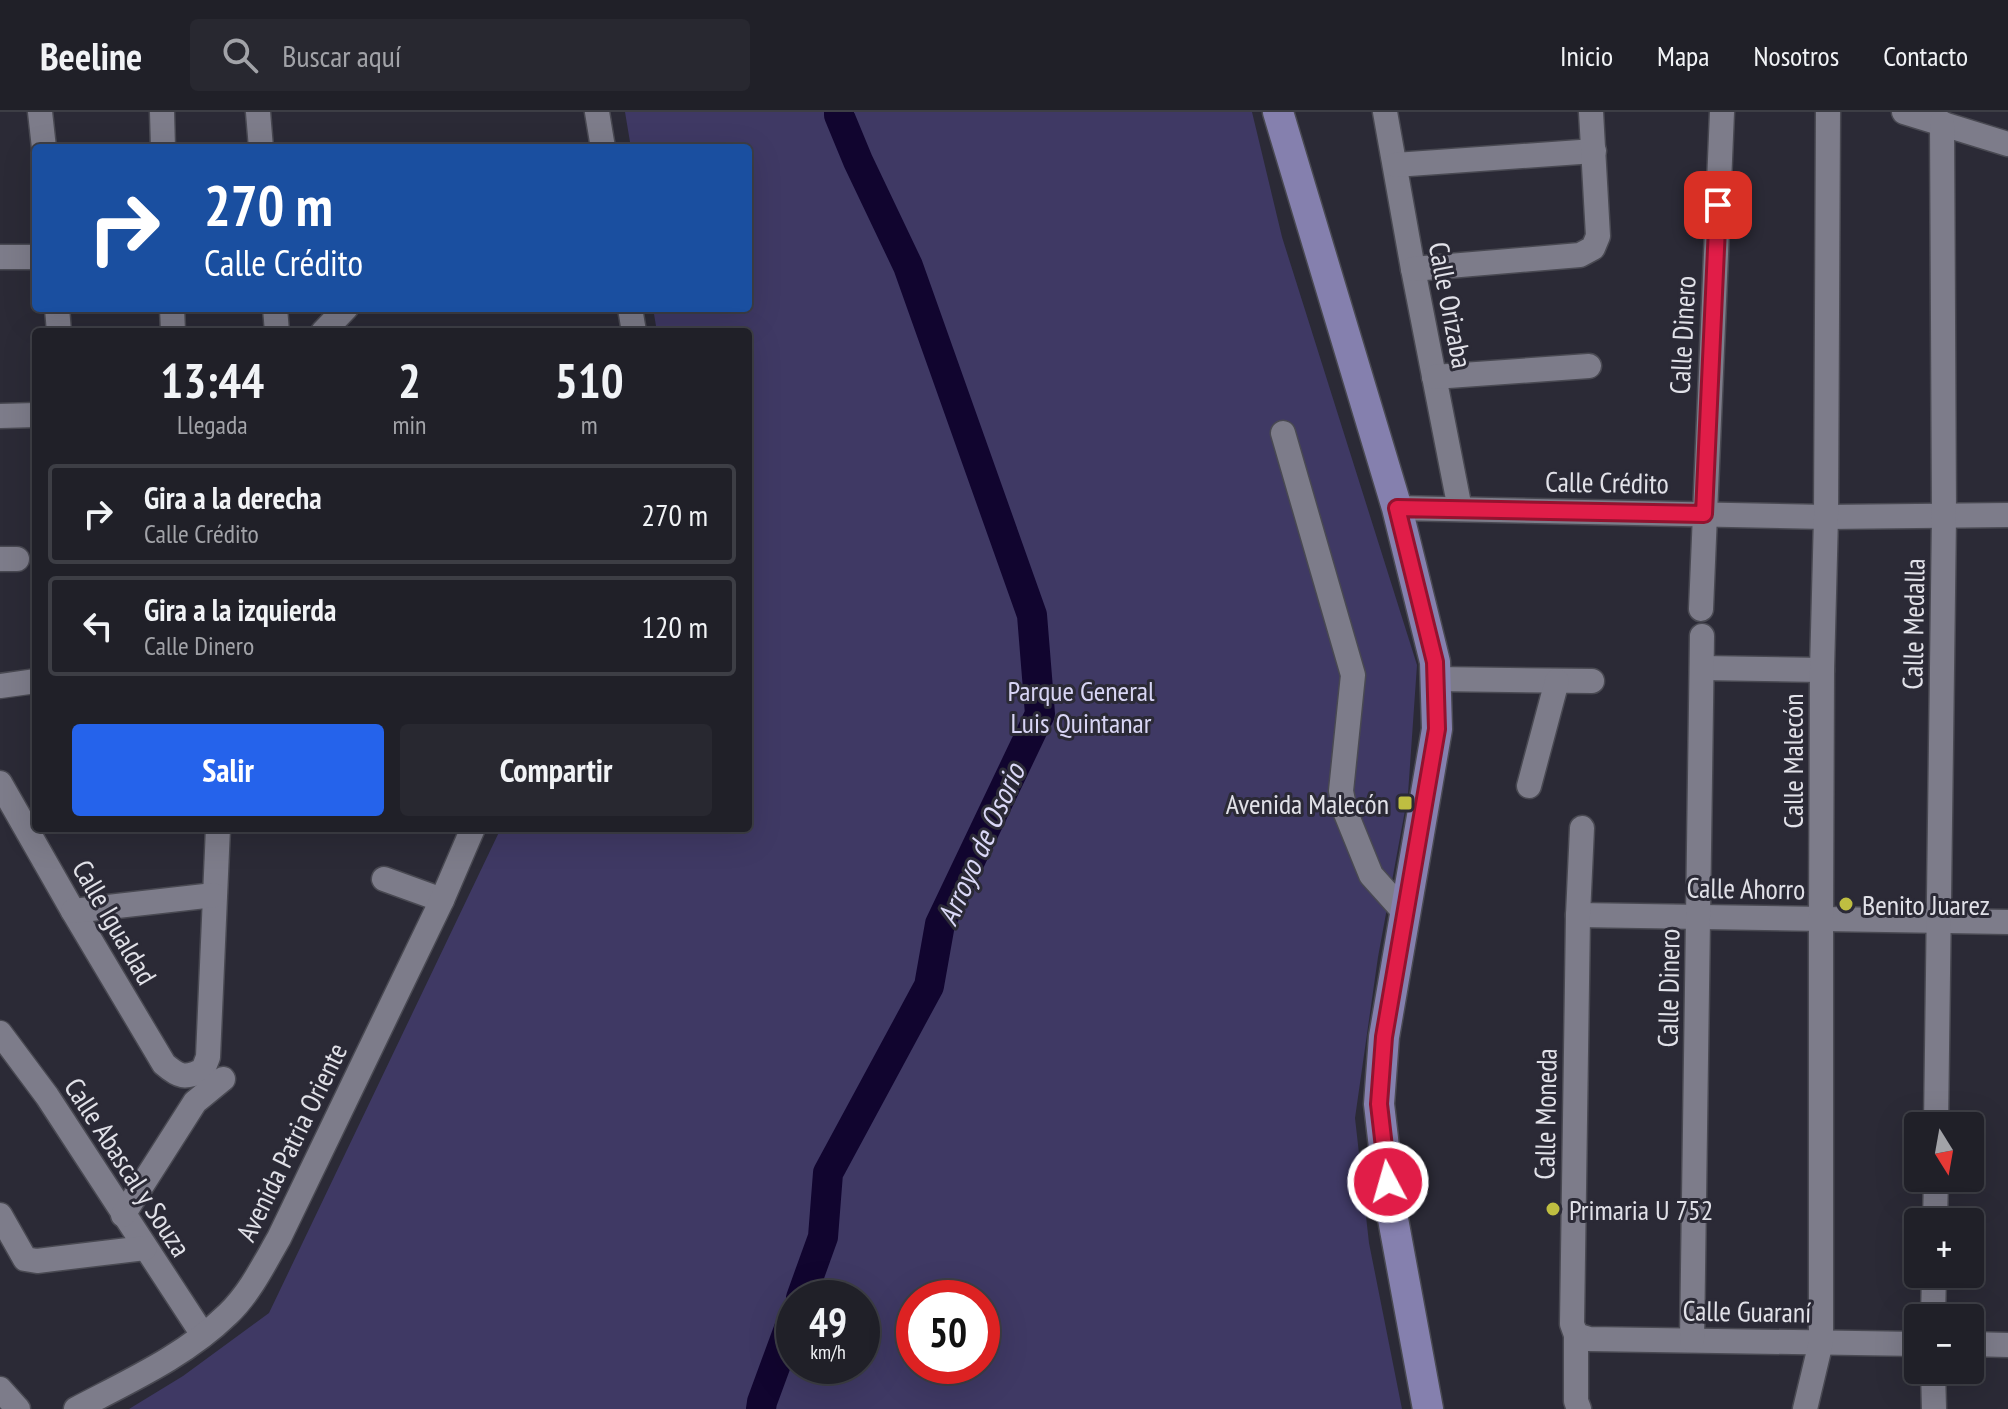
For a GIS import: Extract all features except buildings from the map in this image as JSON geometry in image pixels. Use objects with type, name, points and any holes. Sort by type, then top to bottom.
[{"type":"main road","points":[[1278,112],[1397,508],[1435,662],[1437,729],[1384,1037],[1379,1104],[1391,1208],[1428,1409]]},
{"type":"street","points":[[40,112],[44,144]]},
{"type":"street","points":[[162,112],[163,144]]},
{"type":"street","points":[[258,112],[261,144]]},
{"type":"street","points":[[597,112],[602,144]]},
{"type":"street","name":"Calle Orizaba","points":[[1385,112],[1460,509]]},
{"type":"street","points":[[1413,269],[1580,255],[1593,248],[1598,236],[1591,112]]},
{"type":"street","name":"Calle Dinero","points":[[1701,609],[1722,112]]},
{"type":"street","name":"Calle Malecón","points":[[1805,1409],[1821,1342],[1822,670],[1828,112]]},
{"type":"street","points":[[1904,112],[1933,118],[2008,144]]},
{"type":"street","name":"Calle Medalla","points":[[1933,118],[1944,516],[1936,1112]]},
{"type":"street","points":[[1395,165],[1594,151]]},
{"type":"street","points":[[0,257],[32,257]]},
{"type":"street","points":[[327,328],[342,312]]},
{"type":"street","points":[[1434,377],[1589,366]]},
{"type":"street","points":[[0,416],[32,415]]},
{"type":"street","points":[[1283,433],[1353,675],[1341,791],[1345,811],[1371,875],[1406,914]]},
{"type":"street","name":"Calle Crédito","points":[[1397,508],[1826,517],[2008,515]]},
{"type":"street","name":"Calle Dinero","points":[[1692,1340],[1702,636]]},
{"type":"street","points":[[1702,668],[1822,670]]},
{"type":"street","points":[[1436,679],[1592,681]]},
{"type":"street","points":[[1529,786],[1557,681]]},
{"type":"street","points":[[0,686],[32,682]]},
{"type":"street","points":[[5,792],[32,796]]},
{"type":"street","name":"Calle Igualdad","points":[[5,792],[164,1064],[176,1074],[191,1076],[203,1070],[208,1057],[214,895]]},
{"type":"street","name":"Calle Moneda","points":[[1579,1409],[1576,1401],[1576,1335],[1572,1324],[1582,828]]},
{"type":"street","points":[[73,911],[214,895],[218,832]]},
{"type":"street","name":"Avenida Patria Oriente","points":[[76,1409],[158,1366],[203,1335],[230,1313],[252,1284],[279,1238],[442,900],[471,832]]},
{"type":"street","points":[[384,879],[442,900]]},
{"type":"street","name":"Calle Ahorro","points":[[1578,915],[2008,922]]},
{"type":"street","name":"Calle Abascal y Souza","points":[[0,1033],[47,1096],[203,1335]]},
{"type":"street","points":[[123,1215],[195,1102],[223,1079]]},
{"type":"street","points":[[0,1215],[25,1259],[37,1261],[145,1248]]},
{"type":"street","name":"Calle Guaraní","points":[[1576,1335],[1589,1339],[1904,1344]]},
{"type":"street","points":[[1984,1344],[2008,1345]]},
{"type":"street","points":[[1933,1384],[1934,1409]]},
{"type":"street","points":[[0,1389],[18,1409]]},
{"type":"green space","name":"Parque General Luis Quintanar","points":[[625,112],[1252,112],[1282,237],[1417,665],[1408,794],[1378,957],[1355,1118],[1369,1243],[1402,1409],[129,1409],[183,1376],[269,1313],[499,832],[752,832],[752,328],[656,328],[654,312],[752,312],[752,144],[630,144]]},
{"type":"waterway","name":"Arroyo de Osorio","points":[[807,1280],[823,1237],[828,1173],[929,986],[940,924],[1040,714],[1032,615],[908,266],[858,161],[839,112]]},
{"type":"waterway","name":"Arroyo de Osorio","points":[[761,1409],[776,1364]]},
{"type":"place","name":"Avenida Malecón","points":[[1405,803]]},
{"type":"place","name":"Benito Juarez","points":[[1846,904]]},
{"type":"place","name":"Primaria U 752","points":[[1553,1209]]},
{"type":"route","points":[[1388,1182],[1379,1104],[1384,1037],[1437,729],[1435,662],[1397,508],[1704,514],[1718,205]]}]
